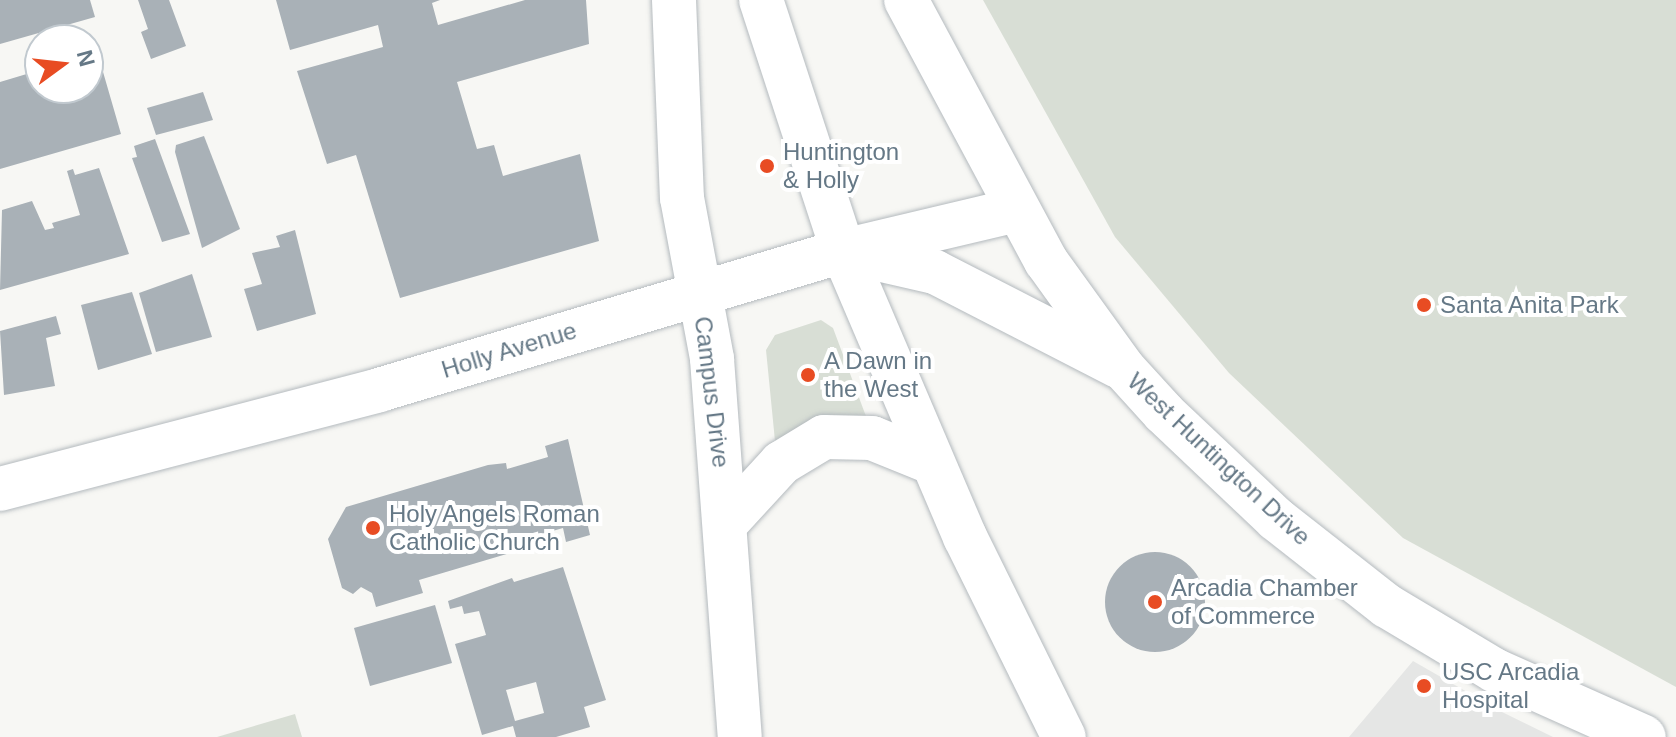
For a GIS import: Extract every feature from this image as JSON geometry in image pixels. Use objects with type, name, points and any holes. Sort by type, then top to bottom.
[{"type":"main road","name":"Campus Drive","points":[[674,0],[682,198],[712,359],[727,522],[740,737]]},
{"type":"main road","points":[[761,0],[843,251],[931,462],[1064,737]]},
{"type":"main road","name":"West Huntington Drive","points":[[906,0],[1017,210],[1053,271],[1124,369],[1276,519],[1387,606],[1494,670],[1644,737]]},
{"type":"main road","name":"Holly Avenue","points":[[0,489],[379,390],[843,251],[1017,210]]},
{"type":"main road","points":[[843,251],[935,272],[1124,369]]},
{"type":"main road","points":[[727,522],[781,463],[824,437],[872,438],[931,462]]},
{"type":"shaded area","name":"Santa Anita Park","points":[[983,0],[1676,0],[1676,687],[1403,538],[1229,373],[1115,237]]},
{"type":"shaded area","points":[[821,320],[833,328],[867,419],[803,424],[775,441],[766,350],[775,335]]},
{"type":"shaded area","name":"USC Arcadia Hospital","points":[[1413,661],[1502,712],[1553,737],[1349,737]]},
{"type":"shaded area","points":[[295,714],[302,737],[217,737]]},
{"type":"building","points":[[0,0],[90,0],[95,17],[70,24],[24,24],[24,37],[0,44]]},
{"type":"building","points":[[138,0],[169,0],[186,46],[151,59],[141,32],[148,29]]},
{"type":"building","points":[[276,0],[440,0],[432,3],[438,25],[525,0],[586,0],[589,44],[457,82],[477,149],[494,145],[503,176],[580,154],[599,241],[400,298],[356,155],[327,164],[297,71],[383,47],[378,25],[290,50]]},
{"type":"building","points":[[24,75],[24,104],[104,104],[104,75],[121,134],[0,169],[0,82]]},
{"type":"building","points":[[203,92],[213,120],[156,135],[147,108]]},
{"type":"building","points":[[204,136],[240,229],[202,248],[175,152],[176,145]]},
{"type":"building","points":[[155,139],[190,234],[162,242],[132,158],[137,157],[134,146]]},
{"type":"building","points":[[99,168],[129,254],[0,290],[2,210],[32,201],[45,230],[54,228],[52,223],[80,215],[67,171],[73,169],[75,175]]},
{"type":"building","points":[[295,230],[316,314],[257,331],[244,289],[262,284],[252,253],[280,247],[276,236]]},
{"type":"building","points":[[192,274],[212,337],[156,352],[139,293]]},
{"type":"building","points":[[132,292],[152,354],[98,370],[81,305]]},
{"type":"building","points":[[56,316],[61,334],[46,338],[55,386],[4,395],[0,331]]},
{"type":"building","points":[[568,439],[590,535],[566,542],[563,528],[528,538],[530,545],[419,580],[423,593],[376,607],[372,593],[361,587],[353,594],[342,588],[328,539],[346,507],[488,465],[506,463],[507,469],[548,457],[545,446]]},
{"type":"building","name":"Arcadia Chamber of Commerce","points":[[1155,552],[1174,556],[1191,566],[1201,583],[1205,602],[1201,621],[1191,638],[1174,648],[1155,652],[1136,648],[1119,638],[1109,621],[1105,602],[1109,583],[1119,566],[1136,556]]},
{"type":"building","points":[[563,567],[606,700],[584,707],[590,727],[556,737],[516,737],[513,726],[482,735],[455,644],[486,635],[479,611],[464,614],[462,606],[450,609],[448,601],[512,578],[514,582]],"holes":[[[536,682],[544,713],[515,721],[506,690]]]},
{"type":"building","points":[[435,605],[452,663],[370,686],[354,628]]},
{"type":"place","name":"Huntington & Holly","points":[[767,166]]},
{"type":"place","name":"Santa Anita Park","points":[[1424,305]]},
{"type":"place","name":"A Dawn in the West","points":[[808,375]]},
{"type":"place","name":"Holy Angels Roman Catholic Church","points":[[373,528]]},
{"type":"place","name":"Arcadia Chamber of Commerce","points":[[1155,602]]},
{"type":"place","name":"USC Arcadia Hospital","points":[[1424,686]]}]
